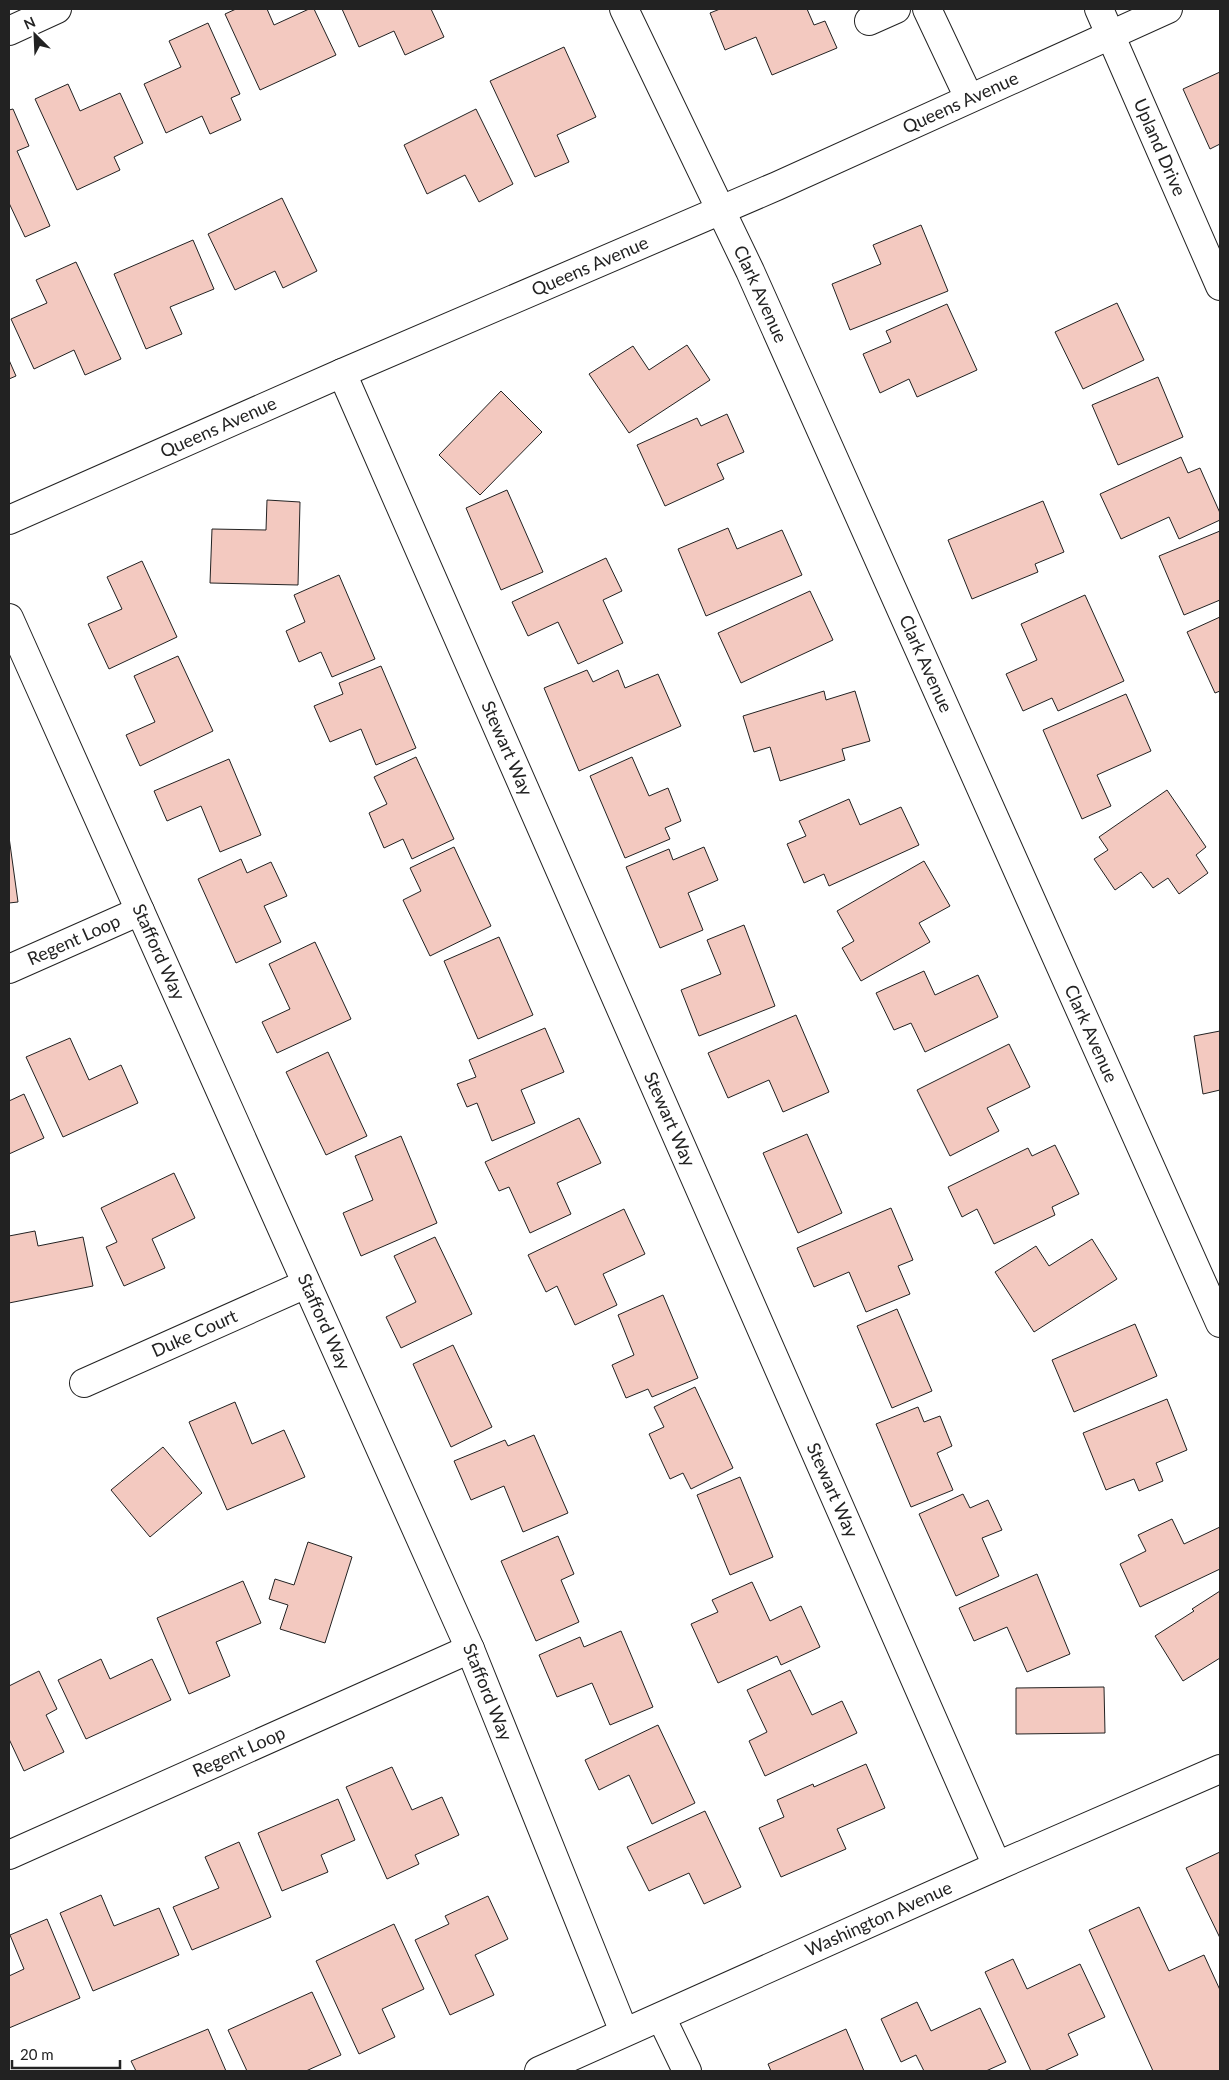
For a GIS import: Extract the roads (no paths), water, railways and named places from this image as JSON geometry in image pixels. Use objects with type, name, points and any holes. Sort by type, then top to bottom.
[{"type":"street","points":[[9,31],[56,9]]},
{"type":"street","name":"Clark Avenue","points":[[624,9],[722,209],[1220,1323]]},
{"type":"street","points":[[869,21],[896,9]]},
{"type":"street","points":[[927,9],[970,98]]},
{"type":"street","name":"Upland Drive","points":[[1099,9],[1220,286]]},
{"type":"street","name":"Queens Avenue","points":[[9,520],[342,373],[722,209],[1168,9]]},
{"type":"street","name":"Stewart Way","points":[[342,373],[996,1866]]},
{"type":"street","name":"Stafford Way","points":[[9,618],[470,1649],[624,2032]]},
{"type":"street","name":"Regent Loop","points":[[9,969],[140,911]]},
{"type":"street","name":"Duke Court","points":[[84,1383],[306,1284]]},
{"type":"street","name":"Regent Loop","points":[[9,1855],[470,1649]]},
{"type":"street","name":"Washington Avenue","points":[[539,2071],[996,1866],[1220,1768]]},
{"type":"street","points":[[661,2017],[687,2071]]}]
